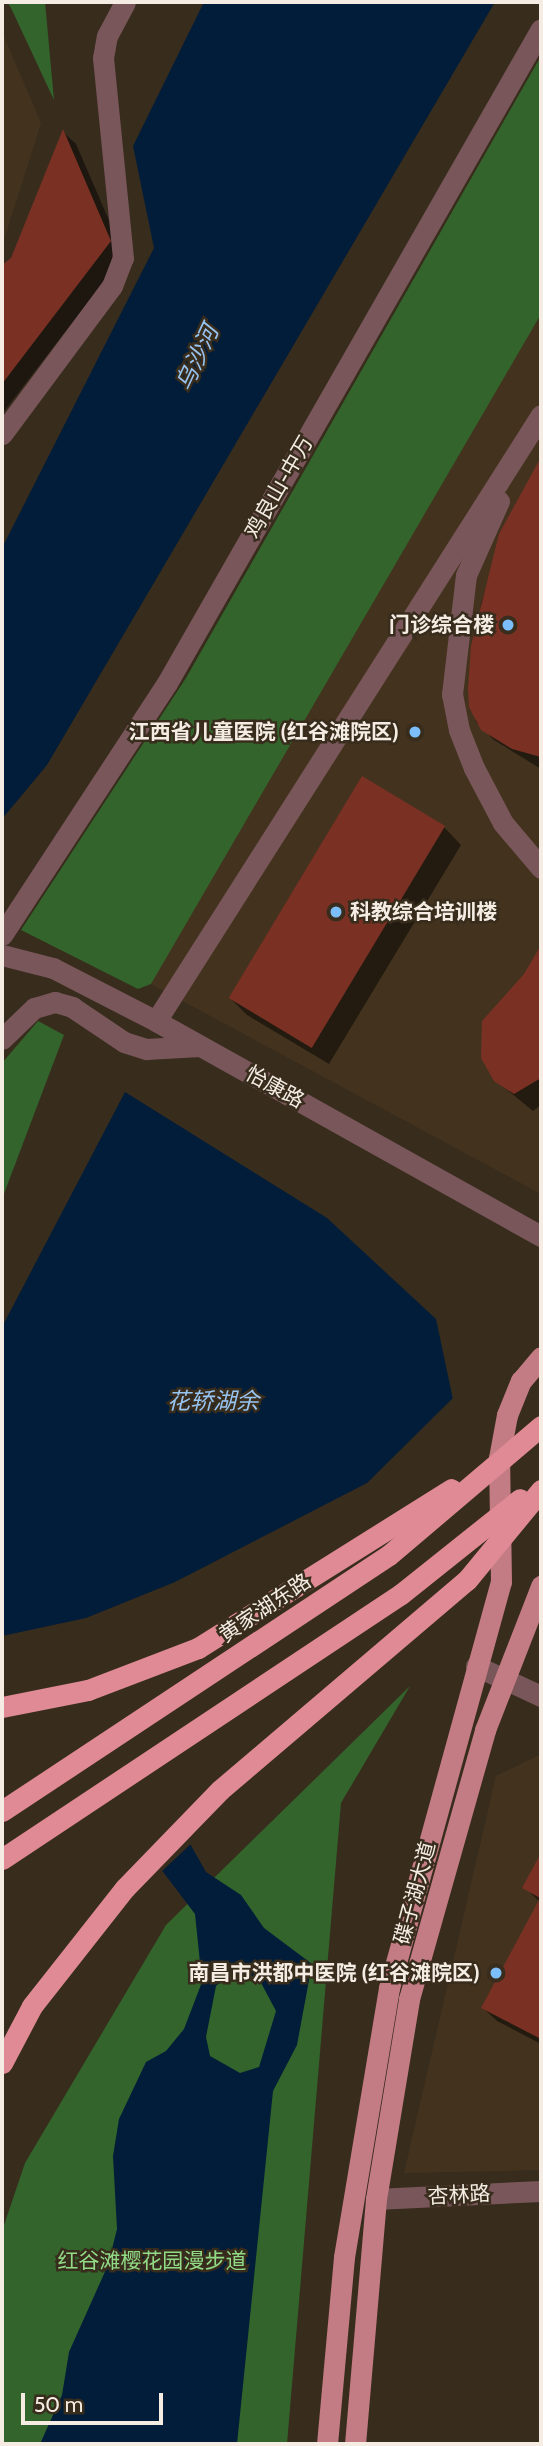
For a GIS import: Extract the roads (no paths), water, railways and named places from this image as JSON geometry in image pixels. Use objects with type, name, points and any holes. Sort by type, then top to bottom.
[{"type":"highway","points":[[2,1707],[88,1690],[198,1648],[534,1433]]},
{"type":"highway","name":"黄家湖东路","points":[[2,1811],[389,1555],[534,1433]]},
{"type":"highway","points":[[2,1859],[401,1594],[486,1529],[541,1479]]},
{"type":"highway","points":[[2,2063],[32,2006],[125,1888],[220,1790],[467,1580],[541,1490]]},
{"type":"main road","name":"碟子湖大道","points":[[327,2444],[344,2257],[389,1988],[501,1582],[499,1458],[507,1416],[521,1381],[541,1357]]},
{"type":"main road","name":"碟子湖大道","points":[[355,2444],[376,2199],[409,1999],[503,1678],[541,1586]]},
{"type":"street","points":[[2,434],[112,286],[123,258],[103,58],[107,36],[125,2]]},
{"type":"street","name":"鸡良山-中万","points":[[2,935],[167,683],[541,29]]},
{"type":"street","points":[[156,1021],[541,415]]},
{"type":"street","points":[[541,430],[504,491],[466,575],[452,694],[459,730],[474,768],[503,823],[541,868]]},
{"type":"street","name":"怡康路","points":[[2,955],[53,968],[156,1021],[541,1236]]},
{"type":"street","points":[[2,1040],[34,1008],[55,1002],[72,1007],[124,1042],[146,1049],[200,1046]]},
{"type":"street","points":[[476,1666],[541,1696]]},
{"type":"street","name":"杏林路","points":[[376,2199],[541,2191]]},
{"type":"water","name":"乌沙河","points":[[204,2],[495,2],[47,765],[2,819],[2,548],[154,248],[133,146]]},
{"type":"water","name":"花轿湖余","points":[[125,1092],[327,1218],[436,1319],[462,1442],[151,1775],[206,1872],[241,1895],[264,1928],[312,1964],[297,2045],[273,2091],[237,2444],[40,2444],[62,2395],[69,2352],[108,2265],[117,2229],[113,2156],[119,2119],[146,2062],[166,2051],[184,2029],[202,1982],[195,1914],[117,1811],[2,1939],[2,1327]],"holes":[[[234,1970],[259,1979],[276,2011],[259,2067],[240,2073],[210,2056],[206,2037],[216,1986]]]},
{"type":"place","name":"门诊综合楼","points":[[508,625]]},
{"type":"place","name":"江西省儿童医院 (红谷滩院区)","points":[[415,732]]},
{"type":"place","name":"科教综合培训楼","points":[[336,912]]},
{"type":"place","name":"南昌市洪都中医院 (红谷滩院区)","points":[[496,1973]]},
{"type":"park label","name":"红谷滩樱花园漫步道","points":[[152,2261]]}]
